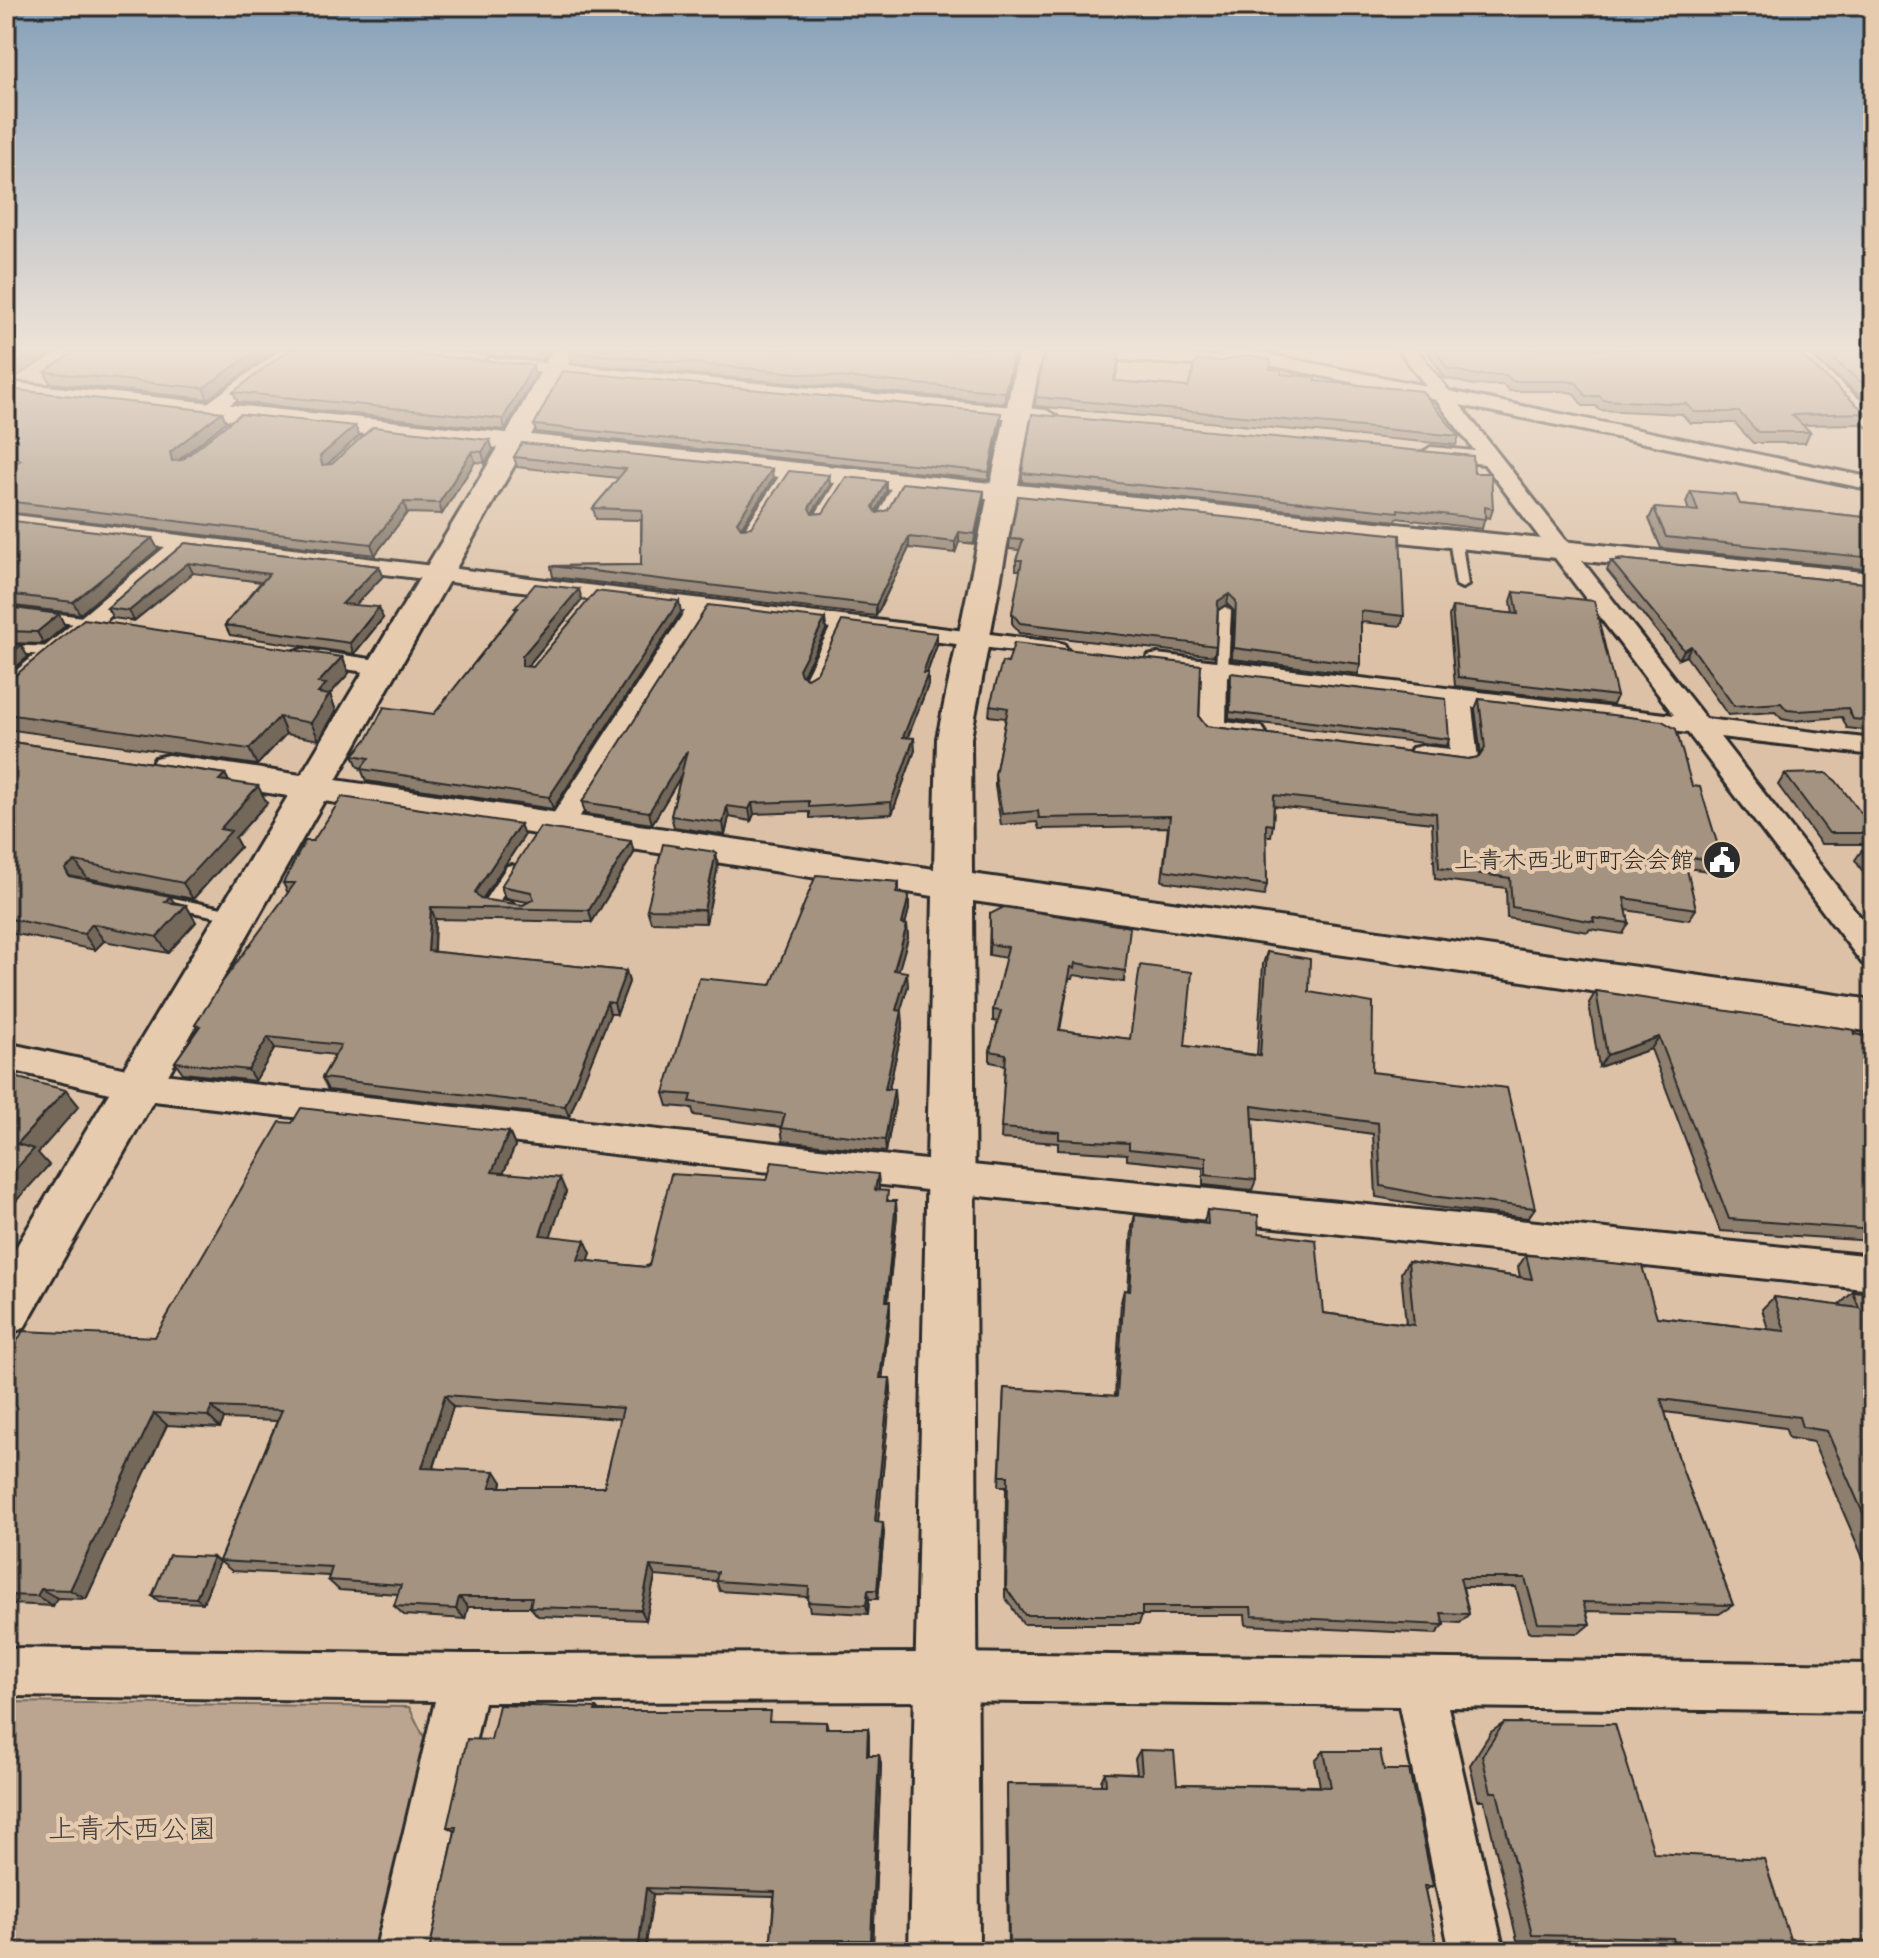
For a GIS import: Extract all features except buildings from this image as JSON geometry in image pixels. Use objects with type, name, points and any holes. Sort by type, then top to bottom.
[{"type":"street","points":[[6,1311],[516,440]]},
{"type":"street","points":[[520,440],[1873,582]]},
{"type":"street","points":[[944,1952],[954,738],[1012,440]]},
{"type":"street","points":[[1478,440],[1873,955]]},
{"type":"street","points":[[1675,440],[1873,484]]},
{"type":"street","points":[[1700,440],[1873,475]]},
{"type":"street","points":[[1412,451],[1491,458]]},
{"type":"street","points":[[6,521],[438,573],[593,598],[701,605],[1079,652]]},
{"type":"street","points":[[6,692],[186,541]]},
{"type":"street","points":[[546,827],[701,605]]},
{"type":"street","points":[[88,623],[118,629]]},
{"type":"street","points":[[274,652],[384,668]]},
{"type":"street","points":[[1140,659],[1873,747]]},
{"type":"street","points":[[1219,668],[1213,728],[1276,736]]},
{"type":"street","points":[[1401,751],[1464,759],[1458,696]]},
{"type":"street","points":[[128,760],[312,787],[546,827],[1873,1016]]},
{"type":"street","points":[[6,1056],[136,1085],[952,1178],[1873,1273]]},
{"type":"street","points":[[6,1672],[465,1678],[947,1677],[1873,1688]]},
{"type":"street","points":[[402,1952],[465,1678]]},
{"type":"street","points":[[1418,1682],[1477,1952]]},
{"type":"lane","points":[[746,534],[790,468]]},
{"type":"lane","points":[[817,520],[846,474]]},
{"type":"lane","points":[[881,519],[900,480]]},
{"type":"lane","points":[[1455,538],[1462,585]]},
{"type":"lane","points":[[6,611],[88,623]]},
{"type":"lane","points":[[1219,668],[1225,611]]},
{"type":"lane","points":[[809,682],[839,622]]},
{"type":"lane","points":[[6,649],[54,651]]},
{"type":"lane","points":[[520,857],[490,904],[527,909]]},
{"type":"lane","points":[[146,898],[237,916]]},
{"type":"green space","name":"上青木西公園","points":[[6,1702],[409,1707],[428,1745],[380,1952],[6,1952]]},
{"type":"place","name":"上青木西北町町会会館","points":[[1722,860]]}]
